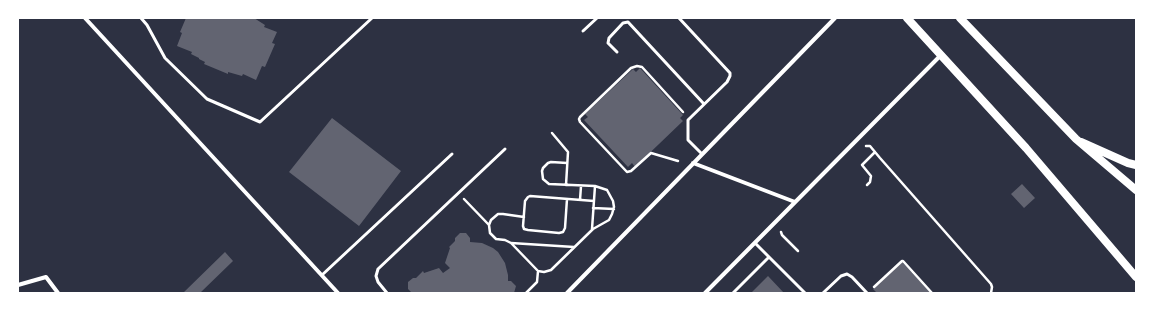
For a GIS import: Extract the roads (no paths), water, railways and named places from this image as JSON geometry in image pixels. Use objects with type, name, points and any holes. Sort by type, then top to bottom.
[{"type":"main road","points":[[906,18],[1026,148],[1136,277]]},
{"type":"main road","points":[[960,18],[1076,139],[1136,190]]},
{"type":"main road","points":[[1076,139],[1128,163],[1136,165]]},
{"type":"street","points":[[86,18],[338,293]]},
{"type":"street","points":[[567,293],[835,18]]},
{"type":"street","points":[[706,293],[941,55]]},
{"type":"street","points":[[693,163],[795,202]]},
{"type":"street","points":[[18,285],[46,277],[58,293]]},
{"type":"lane","points":[[141,18],[147,25],[165,58],[207,99],[260,122],[372,18]]},
{"type":"lane","points":[[583,31],[597,18]]},
{"type":"lane","points":[[679,18],[730,73],[727,82],[689,118],[687,124],[688,140],[702,154]]},
{"type":"lane","points":[[617,52],[608,43],[609,38],[624,23],[628,22],[704,104]]},
{"type":"lane","points":[[387,293],[378,282],[376,276],[378,269],[505,149]]},
{"type":"lane","points":[[322,275],[452,154]]},
{"type":"lane","points":[[755,243],[805,293]]},
{"type":"lane","points":[[733,293],[769,257]]},
{"type":"lane","points":[[823,293],[841,276],[847,274],[852,277],[867,293]]}]
